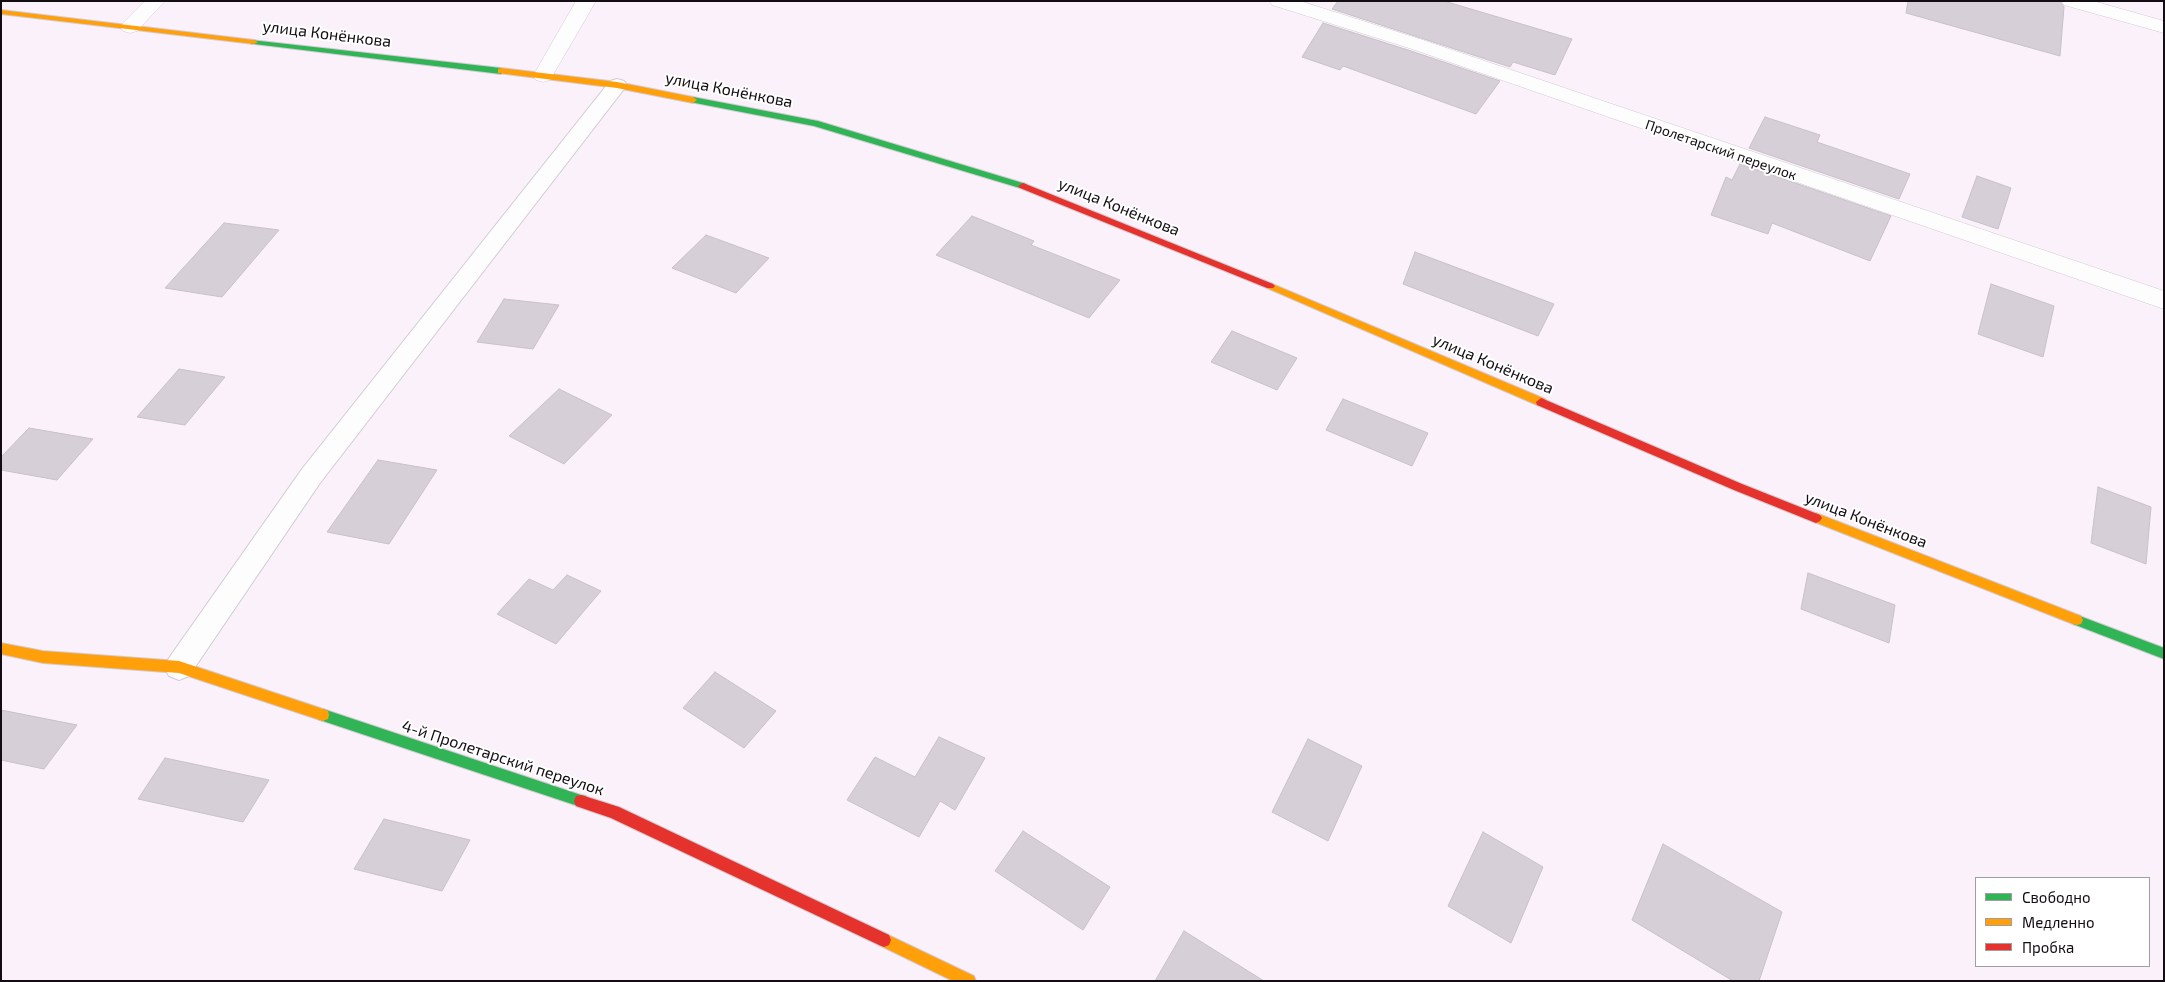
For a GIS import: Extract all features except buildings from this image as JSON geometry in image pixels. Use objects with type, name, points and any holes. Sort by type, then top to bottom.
[{"type":"street","points":[[130,27],[156,1]]},
{"type":"street","points":[[544,76],[586,1]]},
{"type":"street","name":"Пролетарский переулок","points":[[1278,1],[1416,44],[2164,300]]},
{"type":"street","points":[[2071,1],[2164,27]]},
{"type":"street","name":"улица Конёнкова","points":[[1,12],[617,85],[815,123],[1021,185],[1234,270],[1738,487],[2164,654]]},
{"type":"street","name":"4-й Пролетарский переулок","points":[[1,648],[43,657],[179,667],[614,812],[969,981]]},
{"type":"lane","points":[[179,667],[311,476],[617,85]]},
{"type":"traffic: fast","points":[[254,42],[501,71]]},
{"type":"traffic: fast","points":[[693,100],[815,123],[1023,186]]},
{"type":"traffic: fast","points":[[2077,620],[2164,654]]},
{"type":"traffic: fast","points":[[323,715],[581,801]]},
{"type":"traffic: slow","points":[[1,12],[254,42]]},
{"type":"traffic: slow","points":[[501,71],[617,85],[693,100]]},
{"type":"traffic: slow","points":[[1270,286],[1541,402]]},
{"type":"traffic: slow","points":[[1816,518],[2077,620]]},
{"type":"traffic: slow","points":[[1,648],[43,657],[179,667],[323,715]]},
{"type":"traffic: slow","points":[[884,940],[969,981]]},
{"type":"traffic: jam","points":[[1023,186],[1270,286]]},
{"type":"traffic: jam","points":[[1541,402],[1738,487],[1816,518]]},
{"type":"traffic: jam","points":[[581,801],[614,812],[884,940]]}]
